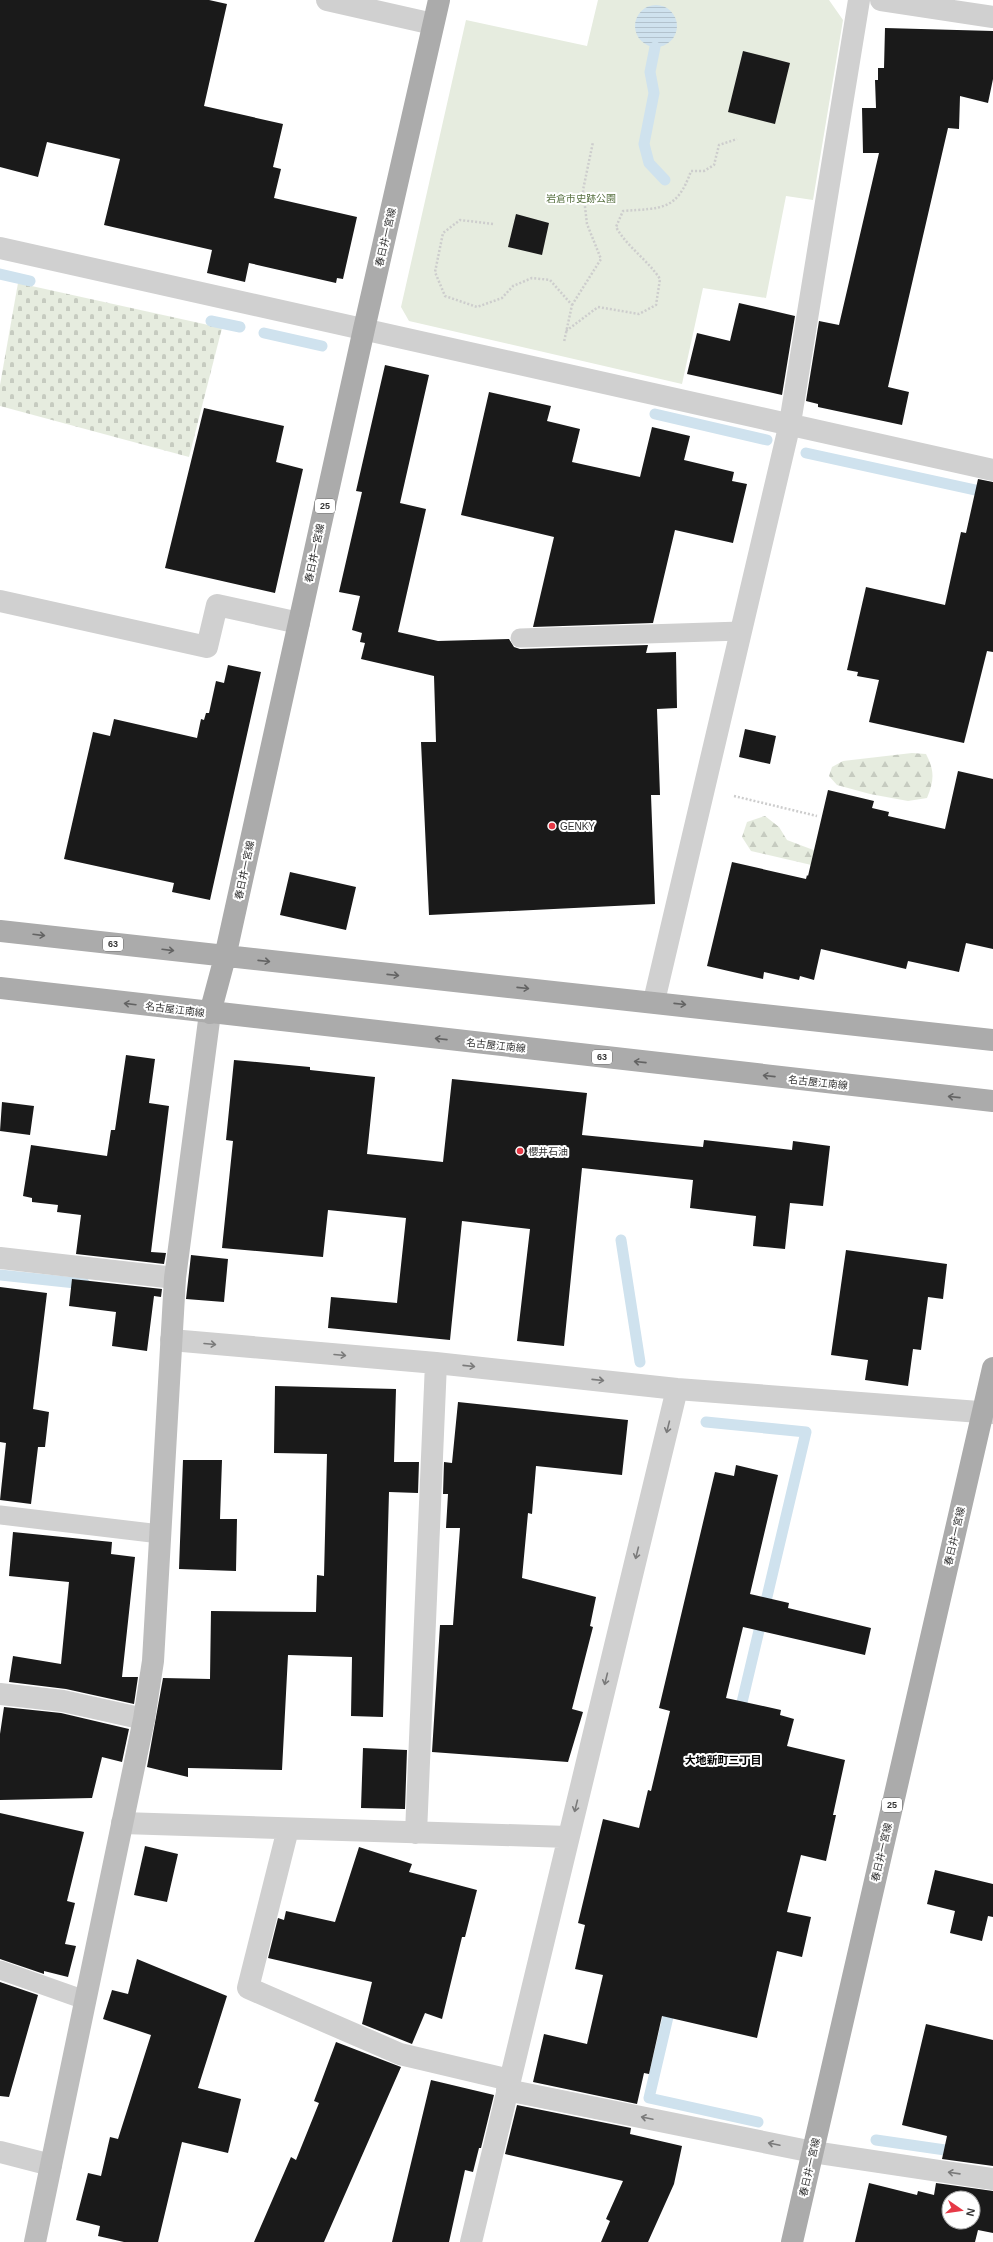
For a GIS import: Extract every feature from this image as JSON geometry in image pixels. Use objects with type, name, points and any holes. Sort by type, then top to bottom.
[{"type":"main road","name":"春日井一宮線","points":[[210,1013],[225,957],[364,329],[440,0]]},
{"type":"main road","name":"63","points":[[0,931],[225,957],[654,1001],[993,1040]]},
{"type":"main road","name":"名古屋江南線","points":[[0,988],[993,1101]]},
{"type":"main road","name":"春日井一宮線","points":[[792,2242],[988,1412],[993,1368]]},
{"type":"street","points":[[327,0],[434,24]]},
{"type":"street","points":[[654,1001],[790,423],[858,0]]},
{"type":"street","points":[[882,0],[993,17]]},
{"type":"street","points":[[0,248],[790,423],[993,470]]},
{"type":"street","points":[[0,601],[207,647],[217,604],[299,624]]},
{"type":"street","points":[[35,2242],[144,1719],[153,1661],[175,1278],[210,1013]]},
{"type":"street","points":[[0,1258],[175,1278]]},
{"type":"street","points":[[171,1340],[436,1363],[677,1389],[988,1412]]},
{"type":"street","points":[[416,1833],[436,1363]]},
{"type":"street","points":[[471,2242],[677,1389]]},
{"type":"street","points":[[0,1694],[63,1701],[144,1719]]},
{"type":"street","points":[[122,1823],[568,1837]]},
{"type":"street","points":[[288,1829],[248,1988],[400,2054],[508,2085],[813,2152],[993,2179]]},
{"type":"street","points":[[0,2152],[51,2165]]},
{"type":"lane","points":[[520,638],[741,631]]},
{"type":"lane","points":[[0,1515],[160,1534]]},
{"type":"lane","points":[[0,1970],[85,2000]]},
{"type":"path","points":[[566,331],[598,307],[639,314],[656,305],[660,279],[652,266],[624,241],[616,227],[623,211],[654,209],[673,203],[686,187],[691,171],[704,171],[714,165],[719,145],[737,139]]},
{"type":"path","points":[[556,371],[572,305],[601,259],[587,224],[583,190],[593,142]]},
{"type":"path","points":[[493,224],[460,220],[443,233],[435,272],[445,296],[477,307],[502,298],[513,286],[532,278],[550,280],[572,305]]},
{"type":"path","points":[[703,790],[817,816]]},
{"type":"green space","name":"岩倉市史跡公園","points":[[598,0],[829,0],[843,20],[813,200],[786,196],[766,298],[703,288],[682,384],[409,321],[401,307],[466,20],[587,46]]},
{"type":"green space","points":[[18,283],[222,328],[189,457],[0,406],[0,385]]},
{"type":"green space","points":[[912,753],[926,754],[931,766],[932,781],[927,798],[908,801],[870,794],[837,785],[829,776],[832,767],[843,761]]},
{"type":"green space","points":[[765,816],[779,827],[787,840],[919,890],[751,851],[742,837],[747,822]]},
{"type":"water","points":[[652,5],[660,5],[668,8],[674,14],[677,26],[674,38],[668,44],[660,47],[652,47],[644,44],[638,38],[635,30],[635,22],[638,14],[644,8]]},
{"type":"building","points":[[0,0],[209,0],[227,4],[204,106],[283,124],[273,167],[281,169],[274,198],[357,217],[343,279],[337,278],[336,283],[249,263],[245,282],[207,273],[212,250],[104,225],[120,159],[47,142],[38,177],[0,167]]},
{"type":"building","points":[[885,28],[993,31],[993,79],[988,103],[960,96],[959,129],[948,128],[888,387],[909,392],[902,425],[818,407],[818,404],[806,401],[819,321],[839,325],[879,153],[863,153],[862,108],[876,108],[875,80],[878,80],[878,68],[884,68]]},
{"type":"building","points":[[743,51],[790,63],[775,124],[728,112]]},
{"type":"building","points":[[516,214],[549,223],[542,255],[508,247]]},
{"type":"building","points":[[739,303],[795,316],[782,395],[687,374],[697,333],[730,341]]},
{"type":"building","points":[[385,365],[429,375],[400,503],[426,509],[398,632],[438,641],[509,639],[514,647],[520,649],[648,645],[646,653],[676,652],[677,708],[657,709],[660,795],[651,795],[655,904],[429,915],[421,742],[436,742],[434,676],[361,659],[365,643],[360,642],[362,633],[352,630],[360,596],[339,592],[362,492],[356,491]]},
{"type":"building","points":[[489,392],[551,406],[547,421],[580,429],[572,462],[640,477],[652,427],[690,436],[684,460],[734,472],[732,481],[747,484],[733,543],[675,530],[653,623],[533,627],[554,537],[461,515]]},
{"type":"building","points":[[204,408],[284,426],[276,462],[303,469],[275,593],[165,568]]},
{"type":"building","points":[[978,479],[993,482],[993,652],[987,651],[964,743],[869,722],[879,680],[857,676],[858,672],[847,670],[866,587],[945,605],[961,532],[966,533]]},
{"type":"building","points":[[228,665],[261,672],[210,900],[172,892],[174,883],[64,859],[93,732],[110,736],[114,719],[197,738],[201,719],[204,720],[206,713],[209,713],[216,681],[224,683]]},
{"type":"building","points":[[745,729],[776,736],[770,764],[739,757]]},
{"type":"building","points":[[958,771],[993,779],[993,949],[966,943],[959,972],[908,961],[906,969],[821,949],[814,980],[800,976],[799,980],[764,972],[763,979],[707,966],[732,862],[806,879],[807,875],[808,876],[828,790],[874,801],[872,808],[889,812],[888,816],[945,829]]},
{"type":"building","points":[[290,872],[356,887],[346,930],[280,915]]},
{"type":"building","points":[[126,1055],[155,1059],[149,1103],[169,1106],[151,1252],[166,1253],[164,1264],[76,1254],[81,1215],[57,1212],[58,1205],[32,1202],[32,1198],[23,1196],[31,1145],[107,1156],[111,1130],[115,1130]]},
{"type":"building","points":[[234,1060],[310,1067],[310,1070],[375,1077],[367,1154],[443,1162],[452,1079],[587,1093],[582,1135],[703,1147],[704,1140],[792,1150],[793,1141],[830,1146],[823,1206],[790,1203],[785,1249],[753,1246],[756,1216],[690,1208],[693,1180],[582,1168],[564,1346],[517,1341],[530,1229],[462,1221],[450,1340],[328,1328],[331,1297],[397,1303],[406,1218],[328,1210],[323,1257],[222,1248],[233,1141],[226,1140]]},
{"type":"building","points":[[2,1102],[34,1106],[30,1135],[0,1131]]},
{"type":"building","points":[[846,1250],[947,1264],[943,1299],[928,1297],[921,1350],[913,1349],[908,1386],[865,1380],[868,1360],[831,1355]]},
{"type":"building","points":[[191,1255],[228,1259],[224,1302],[186,1299]]},
{"type":"building","points":[[72,1279],[162,1289],[161,1297],[154,1296],[147,1351],[112,1346],[116,1312],[69,1306]]},
{"type":"building","points":[[0,1287],[47,1293],[33,1409],[49,1412],[45,1447],[38,1447],[31,1504],[0,1500],[6,1443],[0,1442]]},
{"type":"building","points":[[275,1386],[396,1389],[394,1462],[419,1462],[418,1493],[389,1492],[383,1717],[351,1716],[352,1657],[288,1655],[282,1770],[188,1768],[188,1777],[147,1767],[163,1678],[210,1679],[211,1611],[316,1612],[317,1575],[324,1576],[327,1454],[274,1453]]},
{"type":"building","points":[[458,1402],[628,1420],[622,1475],[536,1466],[532,1514],[528,1513],[522,1578],[596,1597],[590,1626],[593,1627],[572,1709],[583,1712],[568,1762],[432,1752],[440,1625],[453,1625],[460,1528],[446,1528],[448,1494],[443,1494],[444,1462],[452,1463]]},
{"type":"building","points":[[183,1460],[222,1460],[220,1519],[237,1519],[236,1571],[179,1569]]},
{"type":"building","points":[[736,1465],[778,1475],[750,1594],[789,1603],[788,1608],[871,1628],[865,1655],[743,1627],[726,1698],[781,1710],[780,1715],[794,1719],[787,1746],[845,1760],[833,1815],[836,1815],[826,1861],[801,1855],[787,1912],[811,1917],[802,1957],[777,1951],[757,2038],[662,2016],[649,2074],[644,2073],[637,2104],[533,2082],[544,2034],[587,2044],[603,1975],[575,1969],[585,1925],[578,1923],[603,1819],[639,1828],[648,1790],[651,1791],[670,1711],[659,1708],[715,1472],[734,1476]]},
{"type":"building","points":[[13,1532],[112,1542],[111,1554],[135,1557],[122,1677],[138,1677],[134,1704],[66,1689],[9,1682],[13,1656],[61,1664],[69,1582],[9,1576]]},
{"type":"building","points":[[4,1707],[61,1713],[129,1729],[122,1762],[102,1757],[92,1798],[0,1800],[0,1734]]},
{"type":"building","points":[[363,1748],[407,1750],[405,1809],[361,1808]]},
{"type":"building","points":[[0,1813],[84,1832],[67,1901],[75,1903],[65,1944],[76,1946],[68,1977],[44,1971],[44,1974],[0,1959]]},
{"type":"building","points":[[145,1846],[178,1854],[167,1902],[134,1895]]},
{"type":"building","points":[[359,1847],[412,1864],[409,1872],[477,1890],[465,1937],[462,1937],[442,2019],[425,2013],[412,2044],[362,2024],[372,1982],[268,1958],[278,1918],[284,1920],[286,1911],[335,1922]]},
{"type":"building","points":[[935,1870],[993,1884],[993,1917],[988,1916],[982,1941],[950,1933],[955,1911],[927,1904]]},
{"type":"building","points":[[137,1959],[227,1996],[198,2088],[241,2099],[228,2153],[182,2142],[158,2242],[124,2242],[98,2236],[100,2226],[76,2220],[88,2173],[101,2176],[110,2137],[118,2139],[151,2035],[103,2019],[112,1990],[128,1994]]},
{"type":"building","points":[[0,1982],[38,1995],[9,2097],[0,2096]]},
{"type":"building","points":[[926,2024],[993,2040],[993,2166],[942,2159],[947,2136],[902,2125]]},
{"type":"building","points":[[336,2042],[401,2067],[324,2242],[254,2242],[291,2157],[296,2160],[319,2103],[314,2101]]},
{"type":"building","points":[[431,2080],[494,2095],[481,2148],[479,2148],[473,2172],[465,2170],[449,2242],[392,2242]]},
{"type":"building","points":[[517,2105],[631,2128],[630,2134],[682,2146],[674,2184],[648,2242],[601,2242],[610,2221],[606,2219],[623,2181],[505,2154]]},
{"type":"building","points":[[869,2183],[917,2195],[918,2191],[934,2195],[936,2183],[993,2191],[993,2233],[978,2230],[975,2242],[855,2242]]},
{"type":"waterway","points":[[655,47],[650,72],[654,93],[644,144],[649,163],[665,180]]},
{"type":"waterway","points":[[0,274],[30,281]]},
{"type":"waterway","points":[[211,321],[240,327]]},
{"type":"waterway","points":[[264,333],[322,346]]},
{"type":"waterway","points":[[655,414],[767,440]]},
{"type":"waterway","points":[[806,453],[993,494]]},
{"type":"waterway","points":[[621,1240],[640,1362]]},
{"type":"waterway","points":[[0,1275],[85,1284]]},
{"type":"waterway","points":[[706,1422],[806,1432],[739,1715]]},
{"type":"waterway","points":[[671,2004],[649,2098],[758,2122]]},
{"type":"waterway","points":[[876,2140],[959,2152]]},
{"type":"place","name":"GENKY","points":[[552,826]]},
{"type":"place","name":"櫻井石油","points":[[520,1151]]},
{"type":"district","name":"大地新町三丁目","points":[[723,1760]]}]
